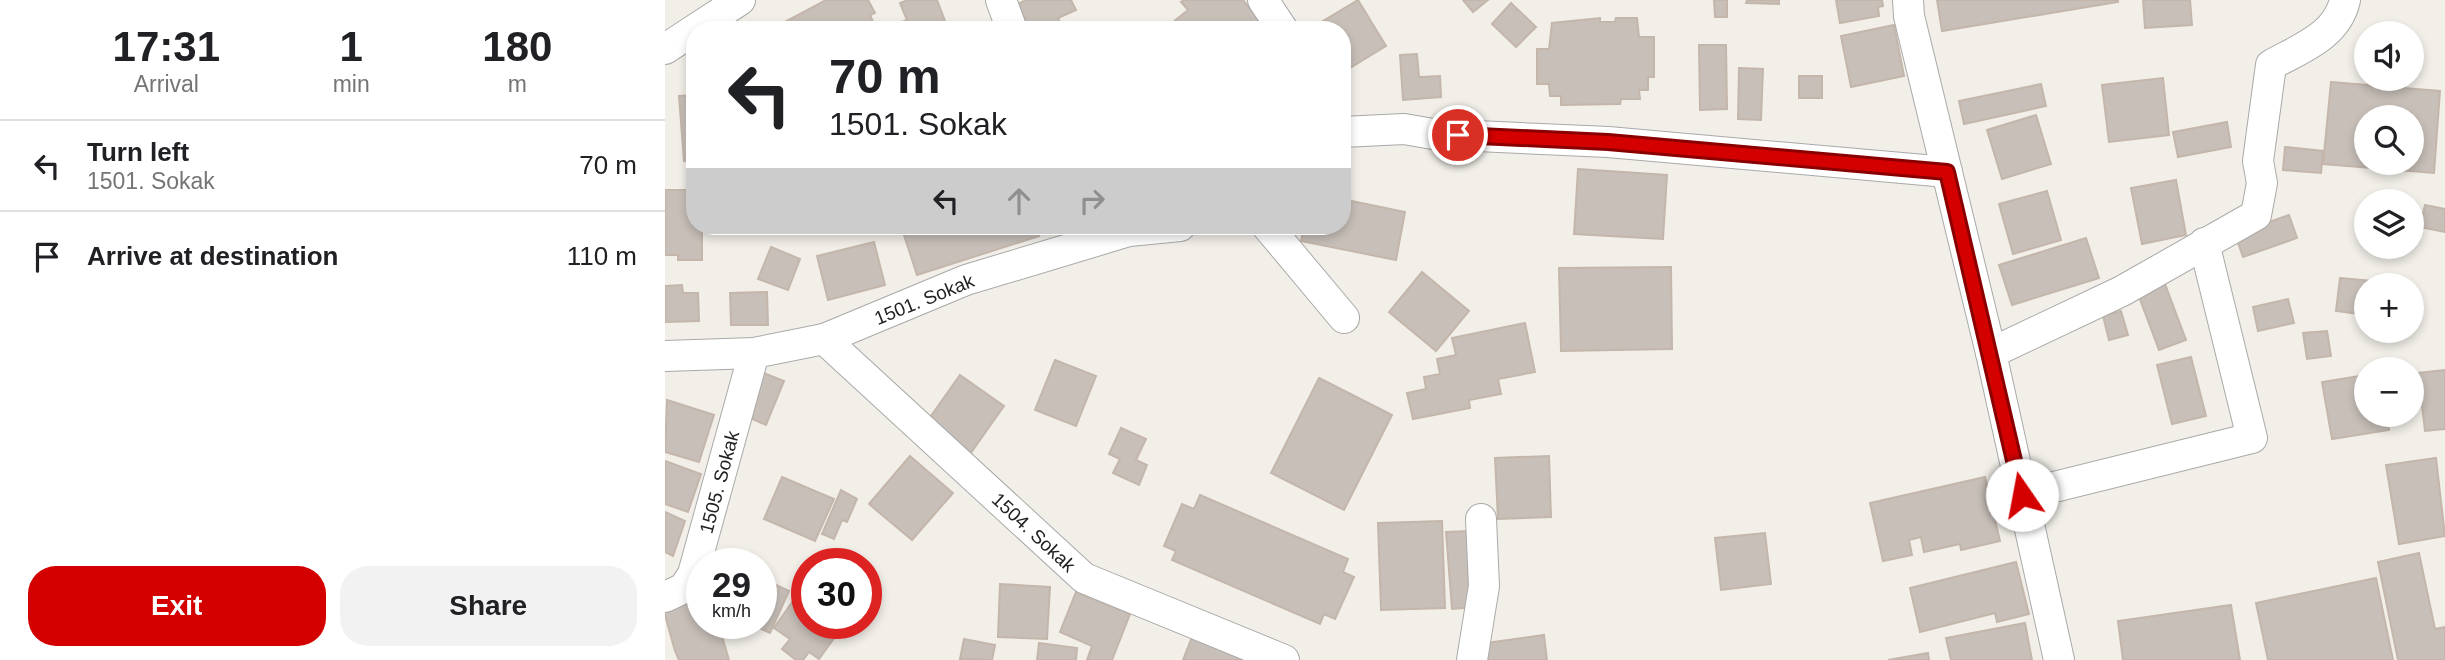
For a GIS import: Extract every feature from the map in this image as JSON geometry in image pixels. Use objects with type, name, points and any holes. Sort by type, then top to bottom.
[{"type":"street","points":[[708,21],[740,0]]},
{"type":"street","points":[[1001,0],[1009,21]]},
{"type":"street","points":[[1263,0],[1277,21]]},
{"type":"street","points":[[1908,0],[1909,16],[1991,353],[2059,660]]},
{"type":"street","points":[[1991,353],[2122,291],[2256,215],[2262,183],[2258,162],[2271,65],[2328,31],[2341,16],[2344,0]]},
{"type":"street","points":[[665,49],[686,35]]},
{"type":"street","points":[[1351,132],[1404,129],[1433,134],[1608,142],[1947,172]]},
{"type":"street","name":"1501. Sokak","points":[[665,356],[754,353],[824,339],[966,280],[1085,235]]},
{"type":"street","points":[[1274,235],[1343,318]]},
{"type":"street","points":[[2022,495],[2252,438],[2204,243]]},
{"type":"street","name":"1504. Sokak","points":[[824,339],[1084,578],[1285,660]]},
{"type":"street","name":"1505. Sokak","points":[[665,597],[684,588],[694,574],[754,353]]},
{"type":"street","points":[[1472,660],[1484,586],[1481,519]]},
{"type":"building","points":[[826,0],[868,0],[875,13],[870,15],[873,21],[787,21]]},
{"type":"building","points":[[908,0],[937,0],[945,21],[904,21],[907,20],[900,3]]},
{"type":"building","points":[[1026,0],[1071,0],[1076,10],[1058,18],[1059,21],[1026,21],[1018,4]]},
{"type":"building","points":[[1243,0],[1260,21],[1174,21],[1188,10],[1181,2]]},
{"type":"building","points":[[1358,0],[1386,46],[1351,67],[1351,21],[1323,21]]},
{"type":"building","points":[[1463,0],[1488,0],[1473,12]]},
{"type":"building","points":[[1714,0],[1727,0],[1727,17],[1715,17]]},
{"type":"building","points":[[1747,0],[1779,0],[1779,4],[1746,3]]},
{"type":"building","points":[[1836,0],[1882,0],[1883,6],[1878,7],[1879,16],[1840,23]]},
{"type":"building","points":[[1937,0],[2118,0],[2118,2],[1942,31]]},
{"type":"building","points":[[2143,0],[2190,0],[2192,25],[2145,28]]},
{"type":"building","points":[[1511,3],[1536,27],[1516,47],[1492,24]]},
{"type":"building","points":[[1600,18],[1600,22],[1615,22],[1616,18],[1637,18],[1639,37],[1654,37],[1654,77],[1648,77],[1648,90],[1639,90],[1640,99],[1621,99],[1620,104],[1561,105],[1561,96],[1550,96],[1549,84],[1537,84],[1537,49],[1549,49],[1552,23]]},
{"type":"building","points":[[1894,25],[1904,76],[1851,87],[1841,36]]},
{"type":"building","points":[[1699,45],[1726,45],[1727,109],[1700,110]]},
{"type":"building","points":[[1417,54],[1419,77],[1440,76],[1441,97],[1403,100],[1400,55]]},
{"type":"building","points":[[1739,68],[1763,69],[1761,120],[1738,119]]},
{"type":"building","points":[[1799,76],[1822,76],[1822,98],[1799,98]]},
{"type":"building","points":[[2163,78],[2169,135],[2109,142],[2102,85]]},
{"type":"building","points":[[2331,82],[2354,84],[2354,91],[2440,91],[2434,173],[2424,172],[2424,105],[2354,105],[2354,167],[2323,164]]},
{"type":"building","points":[[2041,84],[2046,106],[1964,124],[1959,101]]},
{"type":"building","points":[[679,96],[686,96],[686,161],[684,161]]},
{"type":"building","points":[[2036,115],[2051,164],[2002,179],[1987,130]]},
{"type":"building","points":[[2227,122],[2231,147],[2178,157],[2173,132]]},
{"type":"building","points":[[2285,147],[2323,151],[2321,173],[2283,170]]},
{"type":"building","points":[[1578,169],[1667,175],[1663,239],[1574,234]]},
{"type":"building","points":[[2176,180],[2186,235],[2142,244],[2131,188]]},
{"type":"building","points":[[665,190],[686,190],[686,235],[702,235],[702,260],[678,260],[678,255],[665,255]]},
{"type":"building","points":[[2047,191],[2061,240],[2013,254],[1999,204]]},
{"type":"building","points":[[1351,201],[1405,212],[1396,260],[1301,241],[1302,235],[1351,235]]},
{"type":"building","points":[[2425,205],[2445,209],[2445,232],[2424,228]]},
{"type":"building","points":[[2289,215],[2297,238],[2243,257],[2235,234]]},
{"type":"building","points":[[904,235],[1039,235],[1039,236],[917,275]]},
{"type":"building","points":[[2086,238],[2099,278],[2012,305],[1999,265]]},
{"type":"building","points":[[874,242],[885,285],[828,300],[817,256]]},
{"type":"building","points":[[771,247],[800,259],[788,290],[758,279]]},
{"type":"building","points":[[1671,267],[1672,349],[1561,351],[1559,268]]},
{"type":"building","points":[[1422,272],[1469,311],[1436,351],[1389,312]]},
{"type":"building","points":[[2340,278],[2354,279],[2354,313],[2336,311]]},
{"type":"building","points":[[2165,284],[2186,340],[2159,350],[2138,294]]},
{"type":"building","points":[[682,285],[683,293],[698,293],[699,321],[665,322],[665,286]]},
{"type":"building","points":[[767,292],[768,325],[731,325],[730,293]]},
{"type":"building","points":[[2288,299],[2294,323],[2258,331],[2253,307]]},
{"type":"building","points":[[2121,311],[2128,335],[2109,340],[2103,316]]},
{"type":"building","points":[[1525,323],[1535,372],[1498,379],[1501,394],[1469,400],[1470,408],[1413,419],[1407,393],[1426,389],[1424,377],[1440,374],[1437,359],[1456,355],[1452,338]]},
{"type":"building","points":[[2327,331],[2331,356],[2307,359],[2303,333]]},
{"type":"building","points":[[2191,357],[2206,416],[2172,424],[2157,365]]},
{"type":"building","points":[[1055,360],[1096,376],[1076,426],[1035,410]]},
{"type":"building","points":[[2445,370],[2445,429],[2425,431],[2424,372]]},
{"type":"building","points":[[761,372],[784,381],[766,425],[743,415]]},
{"type":"building","points":[[960,375],[1004,406],[970,454],[926,423]]},
{"type":"building","points":[[2354,377],[2354,427],[2389,427],[2389,430],[2332,439],[2322,382]]},
{"type":"building","points":[[1319,378],[1392,415],[1344,510],[1271,473]]},
{"type":"building","points":[[667,400],[714,415],[699,462],[665,452]]},
{"type":"building","points":[[1121,428],[1146,439],[1136,460],[1147,465],[1139,485],[1113,473],[1120,459],[1109,454]]},
{"type":"building","points":[[910,456],[953,493],[912,540],[869,504]]},
{"type":"building","points":[[1549,456],[1551,517],[1498,519],[1495,458]]},
{"type":"building","points":[[2436,458],[2445,536],[2399,544],[2386,465]]},
{"type":"building","points":[[665,461],[701,474],[688,512],[665,504]]},
{"type":"building","points":[[782,477],[834,499],[815,541],[764,519]]},
{"type":"building","points":[[1985,477],[2000,541],[1961,550],[1960,544],[1924,552],[1921,537],[1909,540],[1912,555],[1883,561],[1870,503]]},
{"type":"building","points":[[841,490],[857,499],[847,522],[842,520],[834,539],[822,534]]},
{"type":"building","points":[[1200,495],[1348,559],[1343,572],[1354,577],[1335,619],[1324,614],[1320,624],[1172,560],[1176,551],[1164,546],[1182,504],[1194,509]]},
{"type":"building","points":[[665,512],[685,521],[673,556],[665,552]]},
{"type":"building","points":[[1442,521],[1445,608],[1381,610],[1378,523]]},
{"type":"building","points":[[1470,531],[1476,607],[1452,609],[1446,532]]},
{"type":"building","points":[[1765,533],[1771,584],[1721,590],[1715,538]]},
{"type":"building","points":[[2419,553],[2435,629],[2445,627],[2445,660],[2398,660],[2378,562]]},
{"type":"building","points":[[2016,562],[2029,614],[1997,622],[1995,613],[1920,632],[1910,588]]},
{"type":"building","points":[[2376,578],[2393,660],[2268,660],[2256,603]]},
{"type":"building","points":[[1000,584],[1050,587],[1047,639],[998,637]]},
{"type":"building","points":[[777,585],[789,591],[777,618]]},
{"type":"building","points":[[1076,592],[1130,614],[1112,660],[1087,660],[1092,646],[1060,632]]},
{"type":"building","points":[[686,596],[686,639],[723,639],[729,660],[679,660],[665,615],[665,602]]},
{"type":"building","points":[[791,604],[791,639],[833,639],[819,659],[809,652],[803,660],[796,660],[782,649],[790,639],[777,630],[777,624]]},
{"type":"building","points":[[2231,605],[2240,660],[2123,660],[2118,621]]},
{"type":"building","points":[[2025,623],[2032,660],[1951,660],[1946,638]]},
{"type":"building","points":[[1544,635],[1547,660],[1488,660],[1485,643]]},
{"type":"building","points":[[1192,637],[1243,657],[1242,660],[1183,660]]},
{"type":"building","points":[[964,639],[995,645],[992,660],[960,659]]},
{"type":"building","points":[[1039,643],[1077,648],[1076,660],[1037,660]]},
{"type":"building","points":[[1928,653],[1929,660],[1888,660]]},
{"type":"route","points":[[1458,135],[1608,142],[1947,172],[2022,495]]}]
